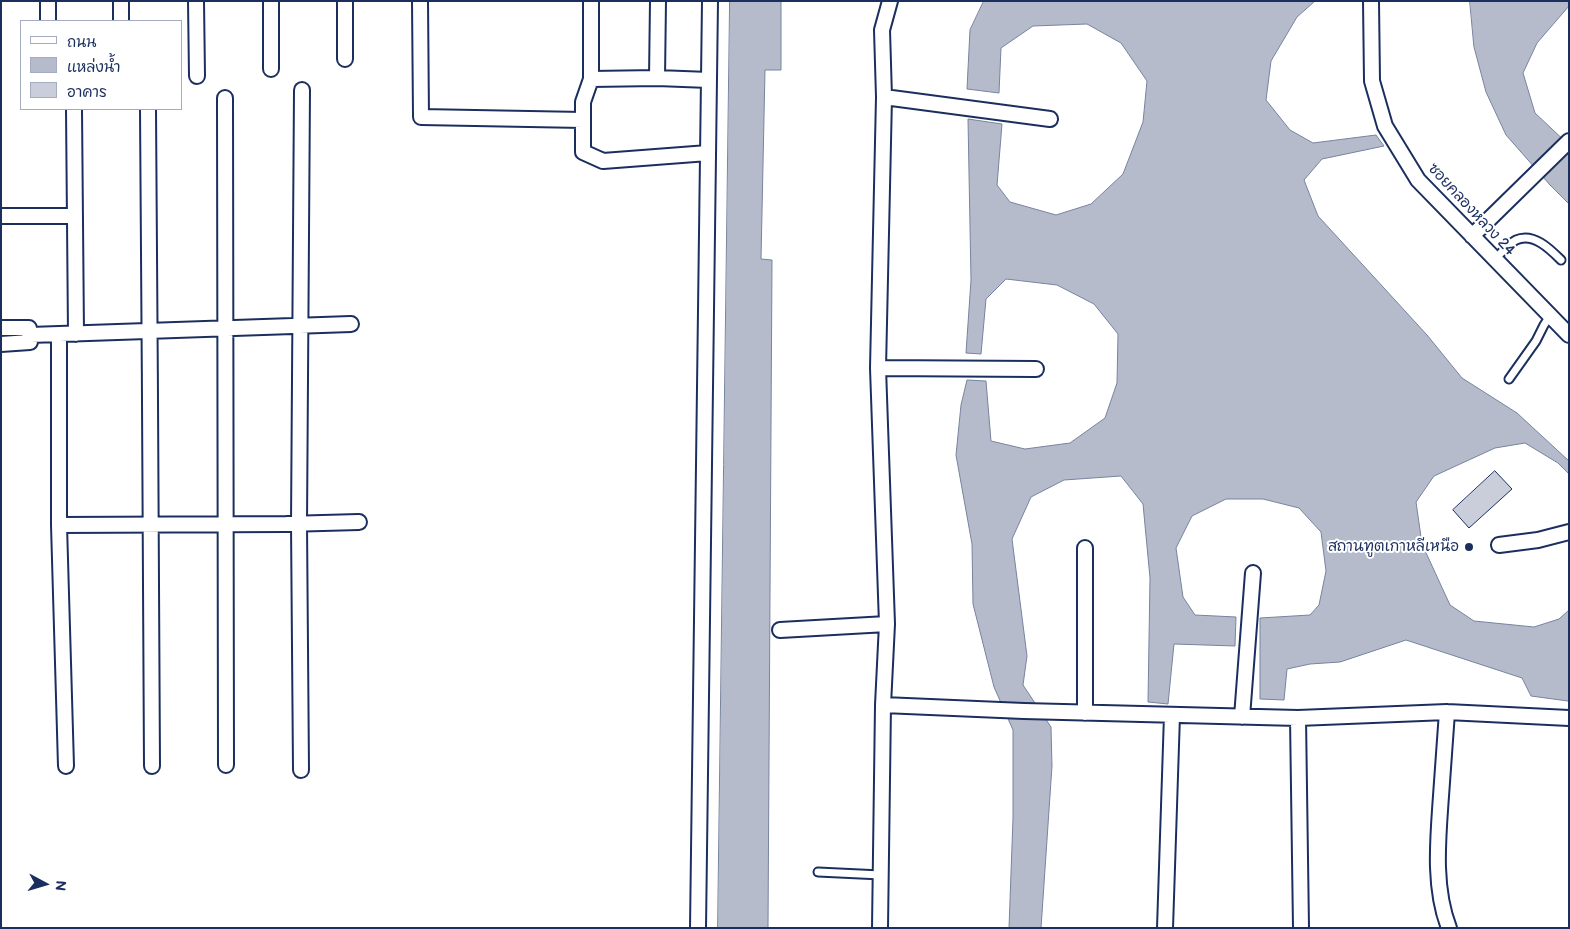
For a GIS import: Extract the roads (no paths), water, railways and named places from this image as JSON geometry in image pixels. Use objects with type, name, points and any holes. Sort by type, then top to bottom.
[{"type":"street","points":[[48,1],[48,20]]},
{"type":"street","points":[[121,1],[121,20]]},
{"type":"street","points":[[196,1],[197,76]]},
{"type":"street","points":[[271,1],[271,69]]},
{"type":"street","points":[[345,1],[345,59]]},
{"type":"street","points":[[420,1],[421,118],[583,120]]},
{"type":"street","points":[[591,1],[591,79],[583,102],[583,152],[603,162],[708,153]]},
{"type":"street","points":[[658,1],[658,78]]},
{"type":"street","points":[[698,928],[710,1]]},
{"type":"street","points":[[880,928],[883,706],[887,624],[878,368],[884,97],[882,30],[890,1]]},
{"type":"street","name":"ซอยคลองหลวง 24","points":[[1371,1],[1372,81],[1385,126],[1418,180],[1569,335]]},
{"type":"street","points":[[591,79],[658,78],[708,80]]},
{"type":"street","points":[[300,770],[299,524],[302,90]]},
{"type":"street","points":[[884,97],[1050,119]]},
{"type":"street","points":[[225,98],[226,765]]},
{"type":"street","points":[[74,110],[76,334]]},
{"type":"street","points":[[148,110],[152,766]]},
{"type":"street","points":[[1472,236],[1568,141]]},
{"type":"street","points":[[1,216],[75,216]]},
{"type":"street","points":[[30,335],[351,324]]},
{"type":"street","points":[[1,328],[29,328],[30,335],[30,342],[1,344]]},
{"type":"street","points":[[59,334],[58,525],[66,766]]},
{"type":"street","points":[[878,368],[1036,369]]},
{"type":"street","points":[[58,525],[359,522]]},
{"type":"street","points":[[1499,545],[1538,540],[1569,532]]},
{"type":"street","points":[[1085,548],[1085,713]]},
{"type":"street","points":[[1242,717],[1253,573]]},
{"type":"street","points":[[780,630],[887,624]]},
{"type":"street","points":[[883,706],[1298,718],[1447,712],[1569,718]]},
{"type":"street","points":[[1447,712],[1438,828],[1439,882],[1443,912],[1449,928]]},
{"type":"street","points":[[1165,928],[1172,715]]},
{"type":"street","points":[[1298,718],[1301,928]]},
{"type":"lane","points":[[1495,259],[1516,240],[1526,238],[1536,240],[1547,246],[1561,260]]},
{"type":"lane","points":[[1509,379],[1536,341],[1550,316]]},
{"type":"lane","points":[[818,872],[881,875]]},
{"type":"water","points":[[730,1],[781,1],[781,70],[765,70],[761,259],[772,260],[768,928],[718,928]]},
{"type":"water","points":[[984,1],[1315,1],[1297,17],[1271,61],[1266,100],[1290,130],[1313,143],[1376,135],[1384,146],[1322,159],[1304,180],[1318,216],[1427,335],[1462,378],[1517,413],[1569,461],[1569,474],[1558,463],[1525,443],[1495,448],[1434,476],[1416,502],[1422,544],[1450,605],[1474,621],[1534,627],[1559,619],[1569,610],[1568,701],[1531,696],[1522,678],[1406,640],[1340,662],[1310,664],[1287,669],[1284,700],[1260,699],[1260,618],[1310,615],[1319,605],[1326,571],[1321,532],[1299,508],[1263,499],[1226,499],[1192,516],[1176,548],[1183,597],[1195,615],[1236,617],[1235,646],[1174,644],[1168,704],[1148,702],[1150,578],[1143,504],[1121,476],[1064,480],[1031,497],[1012,539],[1027,656],[1023,685],[1051,727],[1052,766],[1041,928],[1009,928],[1013,818],[1013,730],[994,687],[973,604],[972,544],[956,455],[961,405],[967,380],[986,381],[991,441],[1025,449],[1070,443],[1105,418],[1117,383],[1118,334],[1094,304],[1057,285],[1006,279],[986,299],[981,354],[966,353],[971,280],[968,119],[1002,124],[997,185],[1010,202],[1056,215],[1091,204],[1123,174],[1143,122],[1147,81],[1121,43],[1087,24],[1033,26],[1001,48],[999,93],[967,89],[970,30]]},
{"type":"water","points":[[1470,1],[1569,1],[1569,6],[1537,43],[1523,73],[1535,113],[1569,145],[1569,204],[1506,135],[1486,92],[1474,47]]},
{"type":"place","name":"สถานทูตเกาหลีเหนือ","points":[[1469,547]]}]
